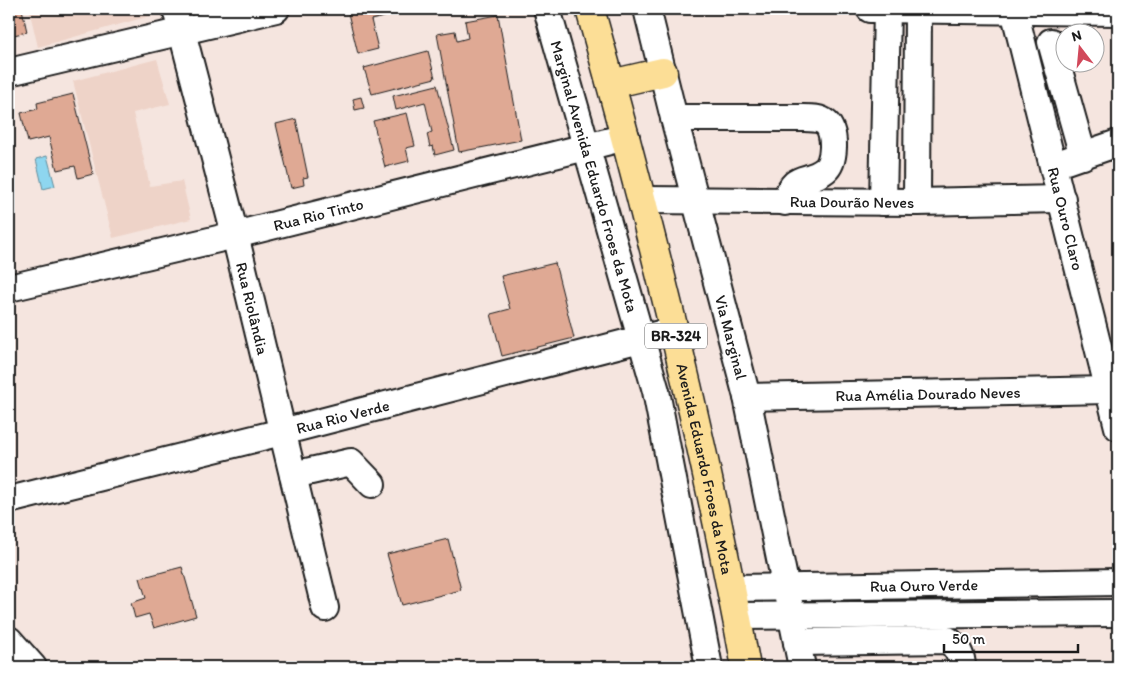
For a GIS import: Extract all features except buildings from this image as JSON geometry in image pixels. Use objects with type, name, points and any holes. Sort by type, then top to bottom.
[{"type":"highway","name":"Avenida Eduardo Froes da Mota","points":[[590,9],[626,137],[675,330],[732,588],[746,667]]},
{"type":"highway","points":[[611,84],[663,72]]},
{"type":"street","points":[[9,72],[178,20],[276,9]]},
{"type":"street","name":"Marginal Avenida Eduardo Froes da Mota","points":[[547,9],[656,391],[688,549],[709,667]]},
{"type":"street","name":"Via Marginal","points":[[648,9],[674,118],[747,396],[802,667]]},
{"type":"street","points":[[870,9],[1118,12]]},
{"type":"street","points":[[883,202],[886,9]]},
{"type":"street","points":[[917,202],[918,9]]},
{"type":"street","name":"Rua Ouro Claro","points":[[1014,10],[1118,427]]},
{"type":"street","name":"Rua Riolândia","points":[[178,20],[235,234],[325,608]]},
{"type":"street","points":[[1051,42],[1083,156]]},
{"type":"street","points":[[674,118],[818,118],[827,124],[831,133],[832,160],[825,170],[794,183],[789,190],[785,202]]},
{"type":"street","name":"Rua Rio Tinto","points":[[9,288],[626,137]]},
{"type":"street","points":[[1053,164],[1118,144]]},
{"type":"street","name":"Rua Dourão Neves","points":[[642,200],[917,202],[1062,199]]},
{"type":"street","name":"Rua Rio Verde","points":[[9,500],[282,432],[675,330]]},
{"type":"street","name":"Rua Amélia Dourado Neves","points":[[747,396],[1109,390]]},
{"type":"street","points":[[293,475],[351,462],[372,484]]},
{"type":"street","name":"Rua Ouro Verde","points":[[732,588],[1118,582]]},
{"type":"street","name":"Rua Ouro Verde","points":[[736,616],[1118,613]]},
{"type":"street","points":[[9,640],[32,667]]},
{"type":"street","points":[[797,642],[948,640],[956,647],[962,660],[962,667]]},
{"type":"shaded area","points":[[29,9],[156,9],[157,14],[38,47]]},
{"type":"shaded area","points":[[157,59],[170,104],[133,113],[150,186],[182,181],[191,219],[113,238],[73,81]]},
{"type":"water","points":[[47,156],[55,186],[43,189],[36,159]]}]
